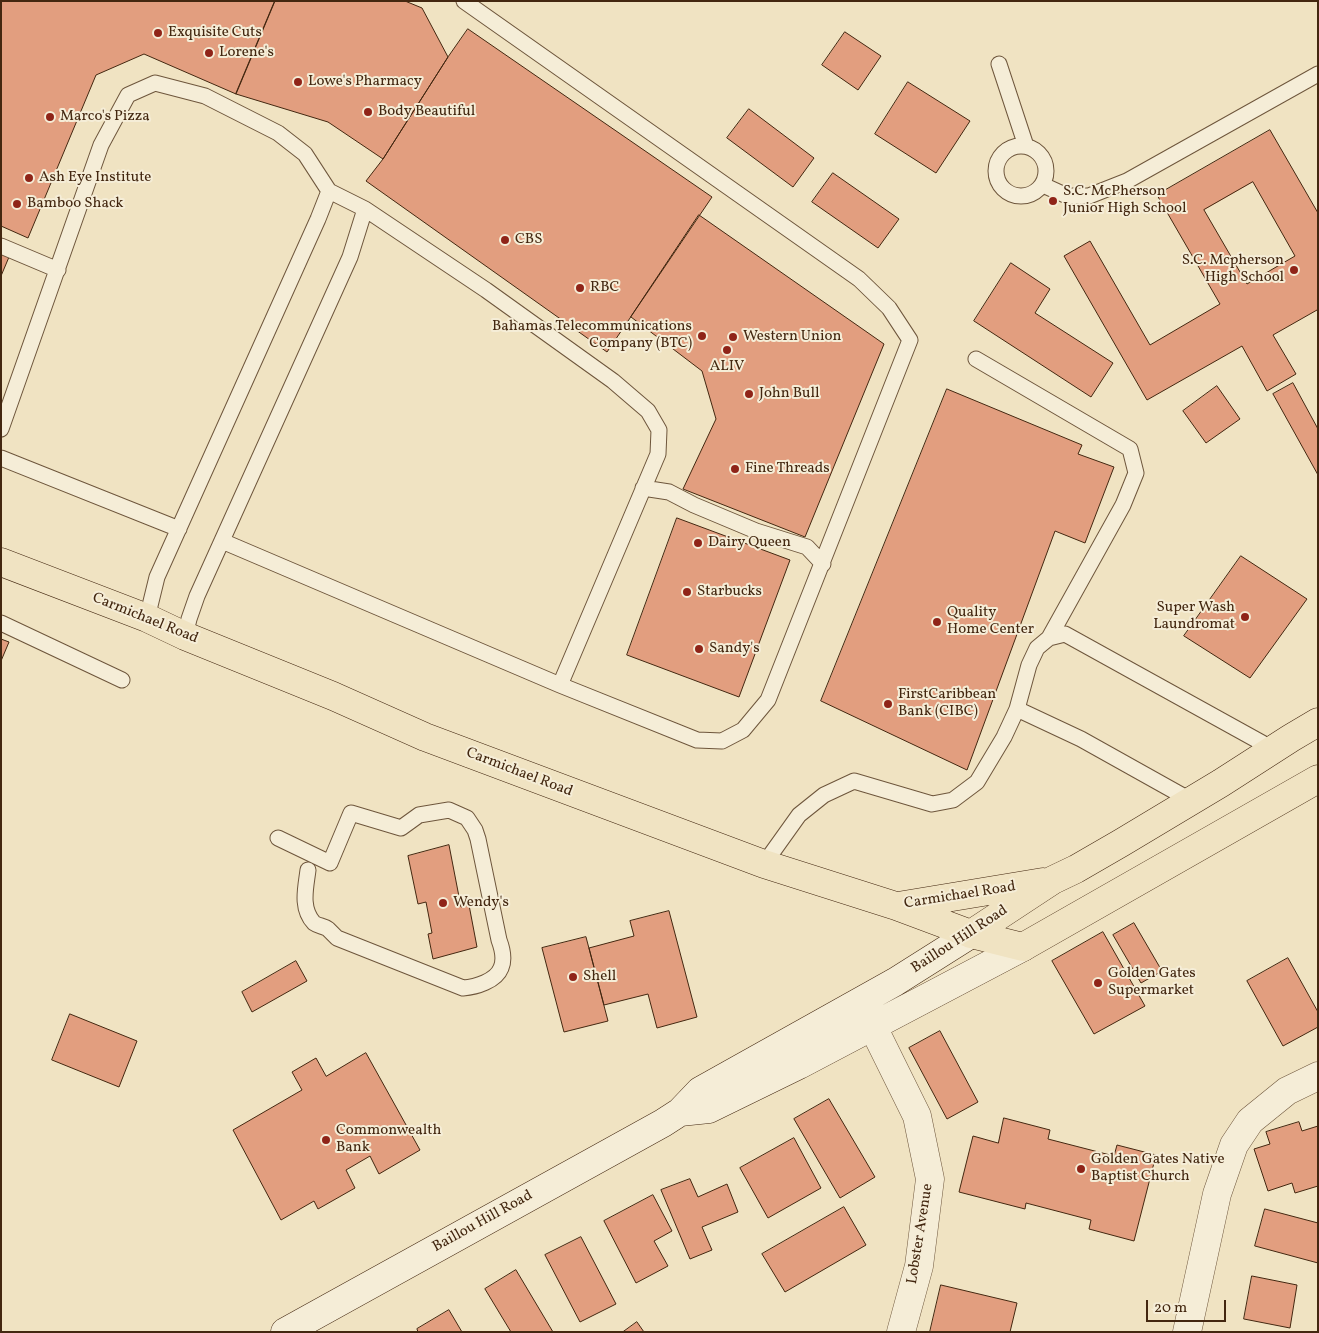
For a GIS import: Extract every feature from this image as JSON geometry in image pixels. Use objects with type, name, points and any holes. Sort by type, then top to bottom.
[{"type":"main road","name":"Carmichael Road","points":[[1,562],[147,618],[185,636],[333,696],[425,738],[764,864],[896,906],[1053,880]]},
{"type":"main road","name":"Baillou Hill Road","points":[[286,1332],[663,1123],[680,1112],[700,1091],[895,982],[1053,880],[1076,869],[1192,801],[1318,722]]},
{"type":"main road","name":"Baillou Hill Road","points":[[680,1112],[709,1109],[873,1027],[1023,947],[1318,779]]},
{"type":"main road","points":[[896,906],[971,934],[1023,947]]},
{"type":"main road","name":"Lobster Avenue","points":[[873,1027],[917,1116],[930,1179],[919,1266],[901,1332]]},
{"type":"main road","points":[[1187,1332],[1217,1194],[1234,1145],[1250,1121],[1287,1091],[1318,1076]]},
{"type":"lane","points":[[222,540],[560,685],[698,740],[722,741],[743,730],[768,700],[910,340],[889,308],[859,279],[464,1]]},
{"type":"lane","points":[[999,64],[1026,146]]},
{"type":"lane","points":[[1043,185],[1067,196],[1089,196],[1127,181],[1318,74]]},
{"type":"lane","points":[[1,429],[101,145],[128,95],[155,83],[205,96],[278,133],[305,154],[328,191],[365,209],[486,290],[613,381],[648,411],[659,430],[658,454],[560,685]]},
{"type":"lane","points":[[1026,146],[1040,154],[1047,169],[1043,185],[1031,196],[1014,197],[1001,188],[994,174],[998,158],[1010,147],[1026,146]]},
{"type":"lane","points":[[147,618],[157,577],[318,219],[328,191]]},
{"type":"lane","points":[[185,636],[197,596],[350,257],[365,209]]},
{"type":"lane","points":[[1,246],[58,270]]},
{"type":"lane","points":[[764,864],[800,815],[824,795],[854,781],[932,804],[953,800],[977,782],[1004,737],[1017,709],[1029,665],[1037,648],[1049,638],[1122,506],[1133,481],[1136,473],[1130,449],[976,360]]},
{"type":"lane","points":[[1,458],[179,529]]},
{"type":"lane","points":[[643,488],[669,492],[694,505],[756,531],[807,547],[823,564]]},
{"type":"lane","points":[[1,623],[122,680]]},
{"type":"lane","points":[[1049,638],[1065,634],[1273,750]]},
{"type":"lane","points":[[1017,709],[1081,739],[1192,801]]},
{"type":"lane","points":[[278,838],[330,863],[351,813],[401,828],[419,816],[449,810],[467,818],[475,830],[478,839],[502,950],[502,967],[489,980],[472,987],[463,988],[337,938],[327,928],[315,924],[308,914],[305,906],[308,870]]},
{"type":"building","points":[[1,1],[275,1],[236,94],[144,54],[96,75],[28,238],[1,226]]},
{"type":"building","points":[[275,1],[405,1],[422,8],[448,57],[383,159],[328,122],[236,94]]},
{"type":"building","points":[[468,29],[712,197],[607,352],[366,181],[383,159]]},
{"type":"building","points":[[845,32],[881,56],[858,90],[822,65]]},
{"type":"building","points":[[908,82],[970,121],[936,173],[875,134]]},
{"type":"building","points":[[749,109],[814,158],[793,187],[727,138]]},
{"type":"building","name":"S.C. Mcpherson High School","points":[[1270,130],[1318,213],[1318,312],[1317,310],[1273,335],[1296,374],[1267,391],[1242,346],[1147,400],[1064,256],[1090,241],[1150,345],[1220,304],[1157,195]],"holes":[[[1253,182],[1295,256],[1247,284],[1204,210]]]},
{"type":"building","points":[[833,173],[899,219],[878,248],[812,202]]},
{"type":"building","points":[[699,215],[884,344],[805,537],[683,489],[716,419],[702,371],[631,317]]},
{"type":"building","points":[[1,254],[9,257],[1,276]]},
{"type":"building","points":[[1011,263],[1050,289],[1035,313],[1113,363],[1091,397],[974,321]]},
{"type":"building","points":[[1293,383],[1318,429],[1318,475],[1273,394]]},
{"type":"building","points":[[1217,386],[1240,419],[1206,443],[1183,411]]},
{"type":"building","name":"Quality Home Center","points":[[947,389],[1082,445],[1078,454],[1114,467],[1085,543],[1055,531],[967,770],[821,701]]},
{"type":"building","points":[[677,518],[790,560],[739,697],[627,655]]},
{"type":"building","name":"Super Wash Laundromat","points":[[1241,556],[1307,599],[1250,678],[1184,636]]},
{"type":"building","points":[[1,639],[9,642],[1,661]]},
{"type":"building","name":"Wendy's","points":[[449,845],[461,907],[469,905],[477,947],[433,959],[428,934],[432,933],[426,902],[418,904],[408,856]]},
{"type":"building","name":"Shell","points":[[669,911],[697,1017],[657,1028],[648,994],[604,1005],[589,948],[634,936],[630,921]]},
{"type":"building","points":[[1134,923],[1162,971],[1141,983],[1113,935]]},
{"type":"building","name":"Golden Gates Supermarket","points":[[1103,932],[1145,1006],[1094,1034],[1052,961]]},
{"type":"building","name":"Shell","points":[[586,937],[608,1021],[564,1032],[542,948]]},
{"type":"building","points":[[1288,958],[1318,1012],[1318,1027],[1283,1046],[1247,981]]},
{"type":"building","points":[[296,961],[307,981],[252,1012],[242,992]]},
{"type":"building","points":[[70,1014],[137,1041],[119,1087],[52,1060]]},
{"type":"building","points":[[940,1031],[978,1102],[947,1119],[909,1048]]},
{"type":"building","name":"Commonwealth Bank","points":[[366,1053],[420,1150],[379,1174],[370,1156],[346,1170],[355,1188],[318,1209],[314,1201],[281,1220],[233,1130],[302,1090],[292,1072],[316,1058],[326,1076]]},
{"type":"building","points":[[829,1099],[875,1177],[840,1198],[794,1119]]},
{"type":"building","points":[[1004,1118],[1050,1130],[1048,1139],[1114,1156],[1117,1145],[1156,1155],[1134,1241],[1089,1229],[1091,1220],[1026,1203],[1025,1209],[959,1192],[973,1136],[998,1143]]},
{"type":"building","points":[[1299,1122],[1302,1131],[1318,1126],[1318,1186],[1295,1193],[1292,1183],[1268,1191],[1254,1149],[1270,1144],[1266,1132]]},
{"type":"building","points":[[794,1138],[821,1188],[768,1218],[740,1168]]},
{"type":"building","points":[[690,1179],[698,1197],[727,1184],[738,1212],[702,1227],[712,1250],[690,1259],[661,1190]]},
{"type":"building","points":[[653,1195],[672,1231],[654,1241],[668,1266],[636,1283],[604,1221]]},
{"type":"building","points":[[844,1207],[866,1245],[785,1292],[762,1254]]},
{"type":"building","points":[[1265,1209],[1318,1223],[1318,1263],[1255,1246]]},
{"type":"building","points":[[581,1237],[616,1304],[580,1322],[545,1255]]},
{"type":"building","points":[[516,1270],[553,1332],[511,1332],[485,1289]]},
{"type":"building","points":[[1252,1276],[1297,1285],[1290,1328],[1244,1319]]},
{"type":"building","points":[[941,1285],[1017,1303],[1010,1332],[930,1332]]},
{"type":"building","points":[[449,1310],[462,1332],[418,1332],[417,1329]]},
{"type":"building","points":[[637,1322],[644,1332],[623,1332]]},
{"type":"place","name":"Exquisite Cuts","points":[[158,33]]},
{"type":"place","name":"Lorene's","points":[[209,53]]},
{"type":"place","name":"Lowe's Pharmacy","points":[[298,82]]},
{"type":"place","name":"Body Beautiful","points":[[368,112]]},
{"type":"place","name":"Marco's Pizza","points":[[50,117]]},
{"type":"place","name":"Ash Eye Institute","points":[[29,178]]},
{"type":"place","name":"S.C. McPherson Junior High School","points":[[1053,201]]},
{"type":"place","name":"Bamboo Shack","points":[[17,204]]},
{"type":"place","name":"CBS","points":[[505,240]]},
{"type":"place","name":"S.C. Mcpherson High School","points":[[1294,270]]},
{"type":"place","name":"RBC","points":[[580,288]]},
{"type":"place","name":"Bahamas Telecommunications Company (BTC)","points":[[702,336]]},
{"type":"place","name":"Western Union","points":[[733,337]]},
{"type":"place","name":"ALIV","points":[[727,350]]},
{"type":"place","name":"John Bull","points":[[749,394]]},
{"type":"place","name":"Fine Threads","points":[[735,469]]},
{"type":"place","name":"Dairy Queen","points":[[698,543]]},
{"type":"place","name":"Starbucks","points":[[687,592]]},
{"type":"place","name":"Super Wash Laundromat","points":[[1245,617]]},
{"type":"place","name":"Quality Home Center","points":[[937,622]]},
{"type":"place","name":"Sandy's","points":[[699,649]]},
{"type":"place","name":"FirstCaribbean Bank (CIBC)","points":[[888,704]]},
{"type":"place","name":"Wendy's","points":[[443,903]]},
{"type":"place","name":"Shell","points":[[573,977]]},
{"type":"place","name":"Golden Gates Supermarket","points":[[1098,983]]},
{"type":"place","name":"Commonwealth Bank","points":[[326,1140]]},
{"type":"place","name":"Golden Gates Native Baptist Church","points":[[1081,1169]]}]
